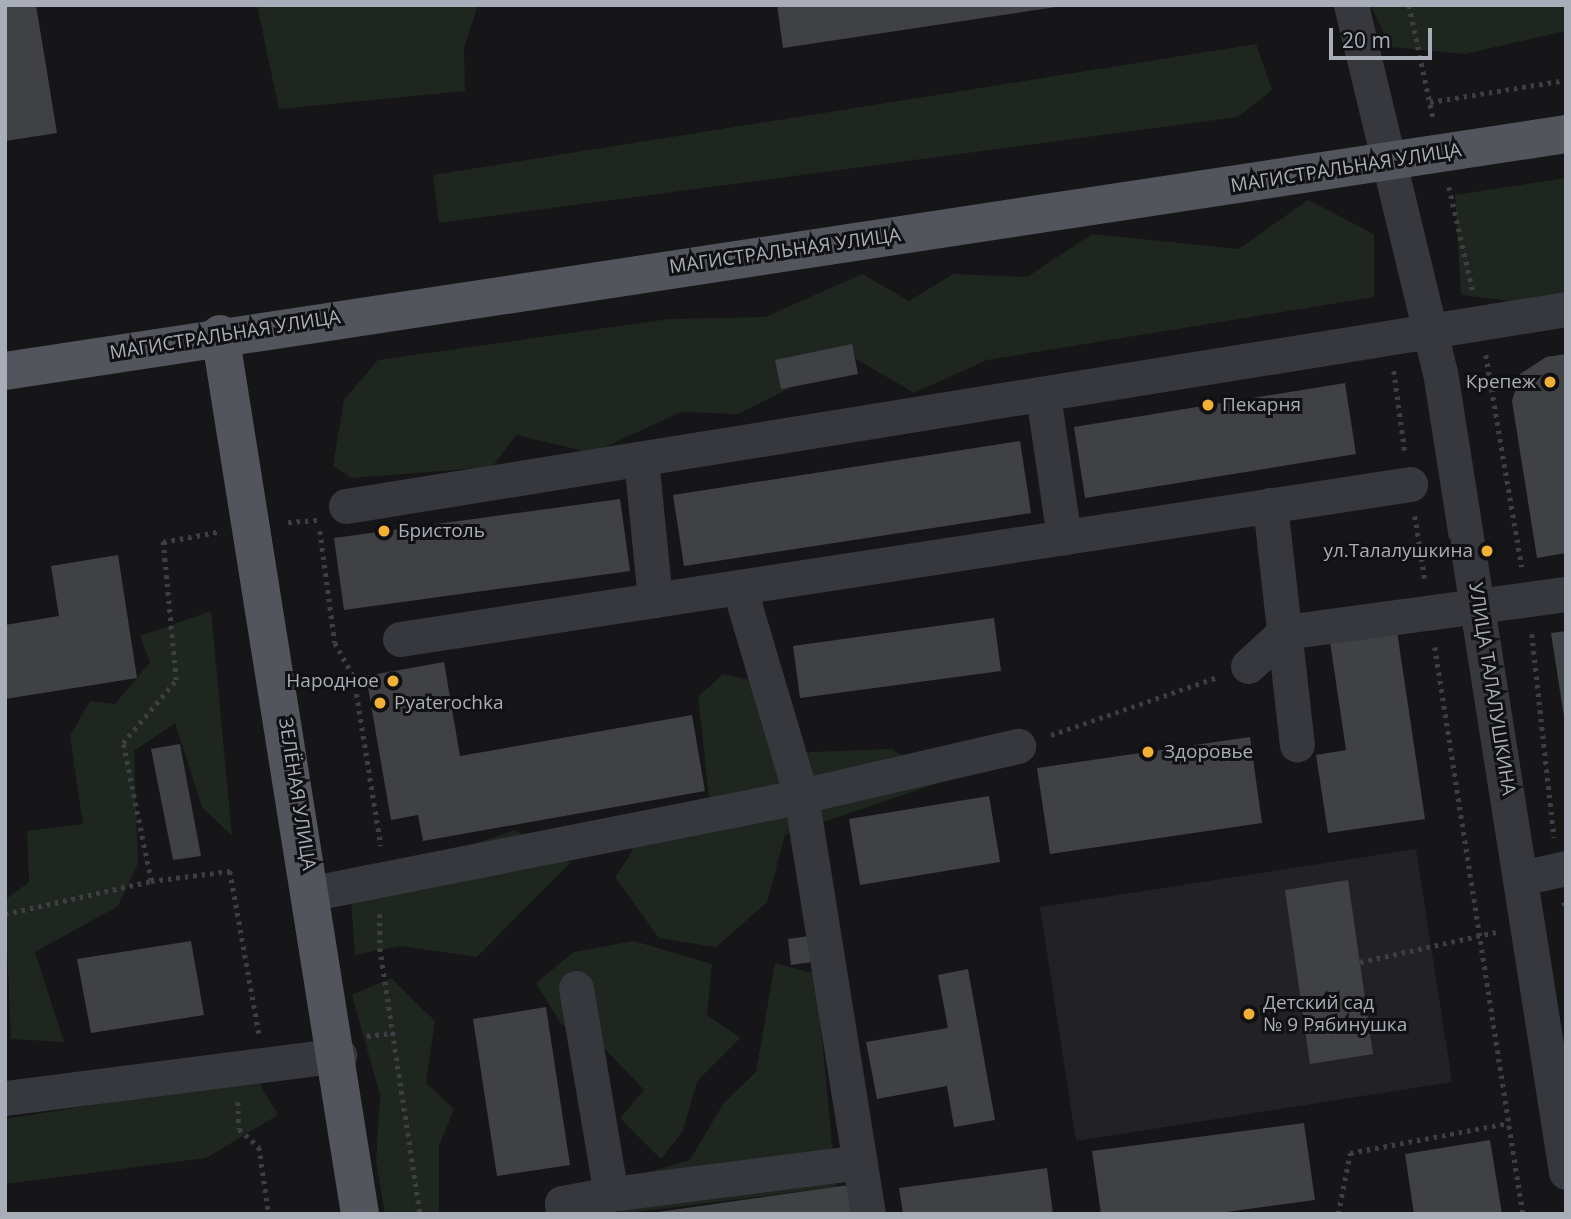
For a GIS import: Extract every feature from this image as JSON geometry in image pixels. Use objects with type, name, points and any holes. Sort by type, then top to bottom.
[{"type":"main road","name":"МАГИСТРАЛЬНАЯ УЛИЦА","points":[[5,371],[220,334],[1386,164],[1566,134]]},
{"type":"main road","name":"ЗЕЛЁНАЯ УЛИЦА","points":[[220,334],[255,525],[339,1055],[360,1214]]},
{"type":"street","name":"УЛИЦА ТАЛАЛУШКИНА","points":[[1351,5],[1386,164],[1432,329],[1480,606],[1566,1172]]},
{"type":"street","points":[[346,506],[1566,309]]},
{"type":"street","points":[[1043,395],[1064,537]]},
{"type":"street","points":[[641,459],[655,600]]},
{"type":"street","points":[[400,639],[1410,484]]},
{"type":"street","points":[[1270,505],[1297,744]]},
{"type":"street","points":[[739,587],[801,796],[868,1214]]},
{"type":"street","points":[[1248,666],[1285,632],[1429,610],[1566,594]]},
{"type":"street","points":[[313,893],[801,796],[1018,747]]},
{"type":"street","points":[[1521,878],[1566,868]]},
{"type":"street","points":[[576,988],[611,1194]]},
{"type":"street","points":[[5,1098],[339,1055]]},
{"type":"street","points":[[563,1214],[562,1203],[611,1194],[860,1162]]},
{"type":"path","points":[[1409,5],[1481,322]]},
{"type":"path","points":[[1430,102],[1566,80]]},
{"type":"path","points":[[1388,337],[1523,1214]]},
{"type":"path","points":[[151,881],[123,743],[176,680],[163,542],[255,525]]},
{"type":"path","points":[[1018,747],[1248,666]]},
{"type":"path","points":[[5,914],[151,881],[230,871],[265,1063]]},
{"type":"path","points":[[1360,962],[1431,946]]},
{"type":"path","points":[[1338,1214],[1350,1153],[1509,1123]]},
{"type":"path","points":[[258,1147],[270,1214]]},
{"type":"shaded area","points":[[257,5],[478,5],[464,48],[465,91],[279,109]]},
{"type":"shaded area","points":[[1370,5],[1566,5],[1566,31],[1465,54],[1391,47]]},
{"type":"shaded area","points":[[1256,44],[1272,90],[1238,117],[439,223],[433,175]]},
{"type":"shaded area","points":[[1566,178],[1566,295],[1519,302],[1461,295],[1455,195]]},
{"type":"shaded area","points":[[1308,200],[1374,234],[1374,297],[987,360],[914,393],[853,357],[738,414],[681,412],[592,453],[516,435],[492,467],[352,478],[333,466],[344,400],[378,360],[669,319],[765,317],[862,274],[909,301],[953,274],[1027,277],[1092,234],[1239,249]]},
{"type":"shaded area","points":[[211,611],[232,836],[202,807],[175,723],[134,751],[138,863],[118,906],[35,952],[64,1042],[11,1039],[5,900],[29,882],[27,831],[83,824],[70,736],[90,701],[115,704],[150,662],[140,636]]},
{"type":"shaded area","points":[[723,674],[779,686],[785,753],[892,749],[942,782],[785,835],[767,902],[716,947],[659,938],[615,877],[632,852],[634,815],[709,798],[698,697]]},
{"type":"shaded area","points":[[515,830],[570,863],[477,957],[401,946],[355,955],[351,900],[430,859]]},
{"type":"shaded area","name":"Детский сад № 9 Рябинушка","points":[[1416,849],[1452,1082],[1076,1141],[1040,907]]},
{"type":"shaded area","points":[[634,941],[712,964],[707,1015],[740,1038],[697,1081],[683,1131],[661,1159],[620,1118],[644,1090],[605,1049],[561,1024],[536,983],[574,952]]},
{"type":"shaded area","points":[[775,963],[816,974],[836,1187],[620,1214],[618,1181],[690,1160],[723,1104],[756,1072]]},
{"type":"shaded area","points":[[391,978],[435,1021],[426,1083],[454,1109],[439,1146],[439,1214],[385,1214],[376,1161],[380,1095],[352,995]]},
{"type":"shaded area","points":[[257,1079],[278,1115],[206,1158],[5,1184],[5,1119]]},
{"type":"building","points":[[5,5],[36,5],[57,133],[5,141]]},
{"type":"building","points":[[777,5],[1055,5],[1056,7],[783,48]]},
{"type":"building","points":[[852,344],[858,374],[781,389],[775,360]]},
{"type":"building","points":[[1566,354],[1566,553],[1537,558],[1512,401],[1520,374],[1546,357]]},
{"type":"building","points":[[1345,383],[1356,454],[1085,498],[1074,427]]},
{"type":"building","points":[[1020,441],[1031,513],[684,566],[673,495]]},
{"type":"building","points":[[620,499],[630,571],[344,610],[334,538]]},
{"type":"building","points":[[118,555],[137,678],[5,699],[5,625],[59,616],[51,566]]},
{"type":"building","points":[[994,618],[1001,671],[800,698],[793,646]]},
{"type":"building","points":[[1397,631],[1425,819],[1328,833],[1316,755],[1346,750],[1330,642]]},
{"type":"building","points":[[1566,631],[1566,717],[1564,717],[1551,633]]},
{"type":"building","points":[[444,662],[460,756],[692,715],[705,791],[423,841],[418,815],[391,820],[366,676]]},
{"type":"building","points":[[1250,737],[1262,823],[1050,854],[1037,768]]},
{"type":"building","points":[[180,744],[201,856],[173,860],[151,749]]},
{"type":"building","points":[[989,796],[1000,862],[860,885],[849,819]]},
{"type":"building","points":[[1348,880],[1373,1054],[1310,1064],[1285,890]]},
{"type":"building","points":[[809,936],[813,962],[791,965],[788,939]]},
{"type":"building","points":[[191,941],[204,1015],[91,1033],[77,959]]},
{"type":"building","points":[[968,969],[995,1120],[954,1127],[947,1086],[877,1099],[866,1042],[948,1028],[938,975]]},
{"type":"building","points":[[546,1007],[570,1165],[497,1176],[473,1019]]},
{"type":"building","points":[[1304,1123],[1315,1200],[1212,1214],[1101,1214],[1092,1151]]},
{"type":"building","points":[[1490,1140],[1502,1214],[1414,1214],[1405,1154]]},
{"type":"building","points":[[1047,1168],[1053,1214],[903,1214],[899,1188]]},
{"type":"building","points":[[849,1185],[853,1214],[658,1214],[658,1212]]},
{"type":"place","name":"Крепеж","points":[[1550,382]]},
{"type":"place","name":"Пекарня","points":[[1208,405]]},
{"type":"place","name":"Бристоль","points":[[384,531]]},
{"type":"place","name":"ул.Талалушкина","points":[[1487,551]]},
{"type":"place","name":"Народное","points":[[393,681]]},
{"type":"place","name":"Pyaterochka","points":[[380,703]]},
{"type":"place","name":"Здоровье","points":[[1148,752]]},
{"type":"place","name":"Детский сад № 9 Рябинушка","points":[[1249,1014]]}]
